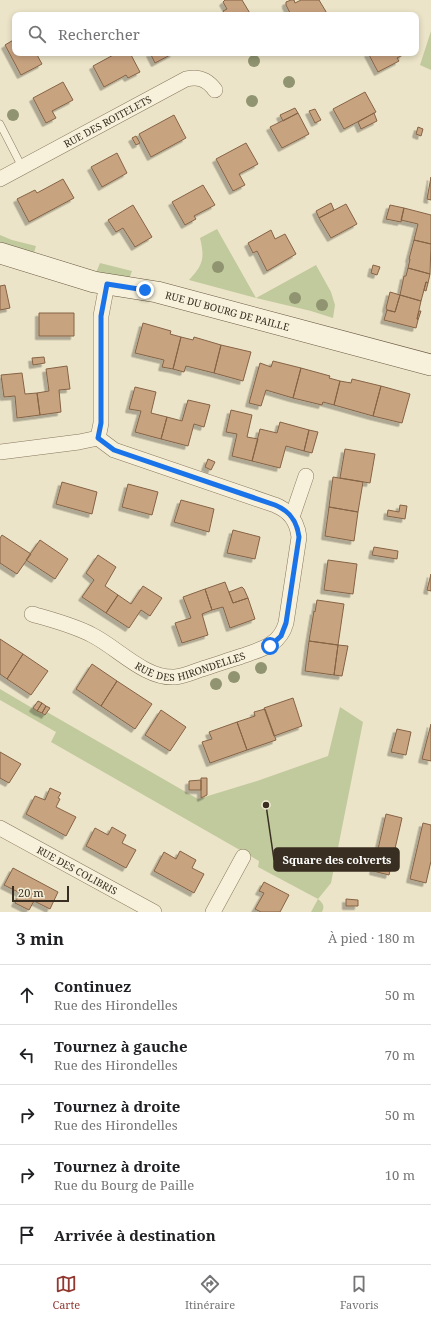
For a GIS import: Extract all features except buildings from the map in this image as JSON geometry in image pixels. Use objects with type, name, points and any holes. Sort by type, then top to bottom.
[{"type":"street","name":"RUE DES ROITELETS","points":[[0,179],[186,79],[198,78],[210,84],[215,90]]},
{"type":"street","name":"RUE DU BOURG DE PAILLE","points":[[0,253],[94,282],[157,292],[431,365]]},
{"type":"street","points":[[98,438],[101,423],[101,316],[107,284]]},
{"type":"street","points":[[0,452],[79,442],[98,438],[114,450],[275,505],[287,512],[292,517],[306,476]]},
{"type":"street","name":"RUE DES HIRONDELLES","points":[[32,614],[81,630],[94,636],[145,669],[155,674],[165,676],[176,677],[185,675],[264,649],[270,646],[281,636],[286,623],[299,537],[298,530],[292,517]]},
{"type":"street","name":"RUE DES COLIBRIS","points":[[0,828],[154,912]]},
{"type":"street","points":[[213,912],[243,857]]},
{"type":"lane","points":[[0,124],[22,167]]},
{"type":"green space","points":[[431,31],[431,70],[420,65]]},
{"type":"green space","points":[[217,229],[256,298],[189,280],[202,261],[200,238]]},
{"type":"green space","points":[[0,235],[12,240],[36,246],[33,256],[0,244]]},
{"type":"green space","points":[[100,263],[132,271],[129,279],[96,273]]},
{"type":"green space","points":[[316,265],[331,292],[335,305],[333,318],[311,311],[256,298]]},
{"type":"green space","points":[[0,689],[44,715],[47,712],[198,799],[257,781],[328,756],[340,707],[363,722],[331,883],[318,899],[258,867],[259,861],[51,742],[56,732],[0,700]]},
{"type":"green space","points":[[318,899],[323,905],[322,912],[311,912]]},
{"type":"place","name":"Square des colverts","points":[[266,805]]},
{"type":"route","points":[[145,290],[107,284],[101,316],[101,423],[98,438],[114,450],[275,505],[287,512],[292,517],[296,523],[299,537],[286,623],[281,636],[270,646]]}]
